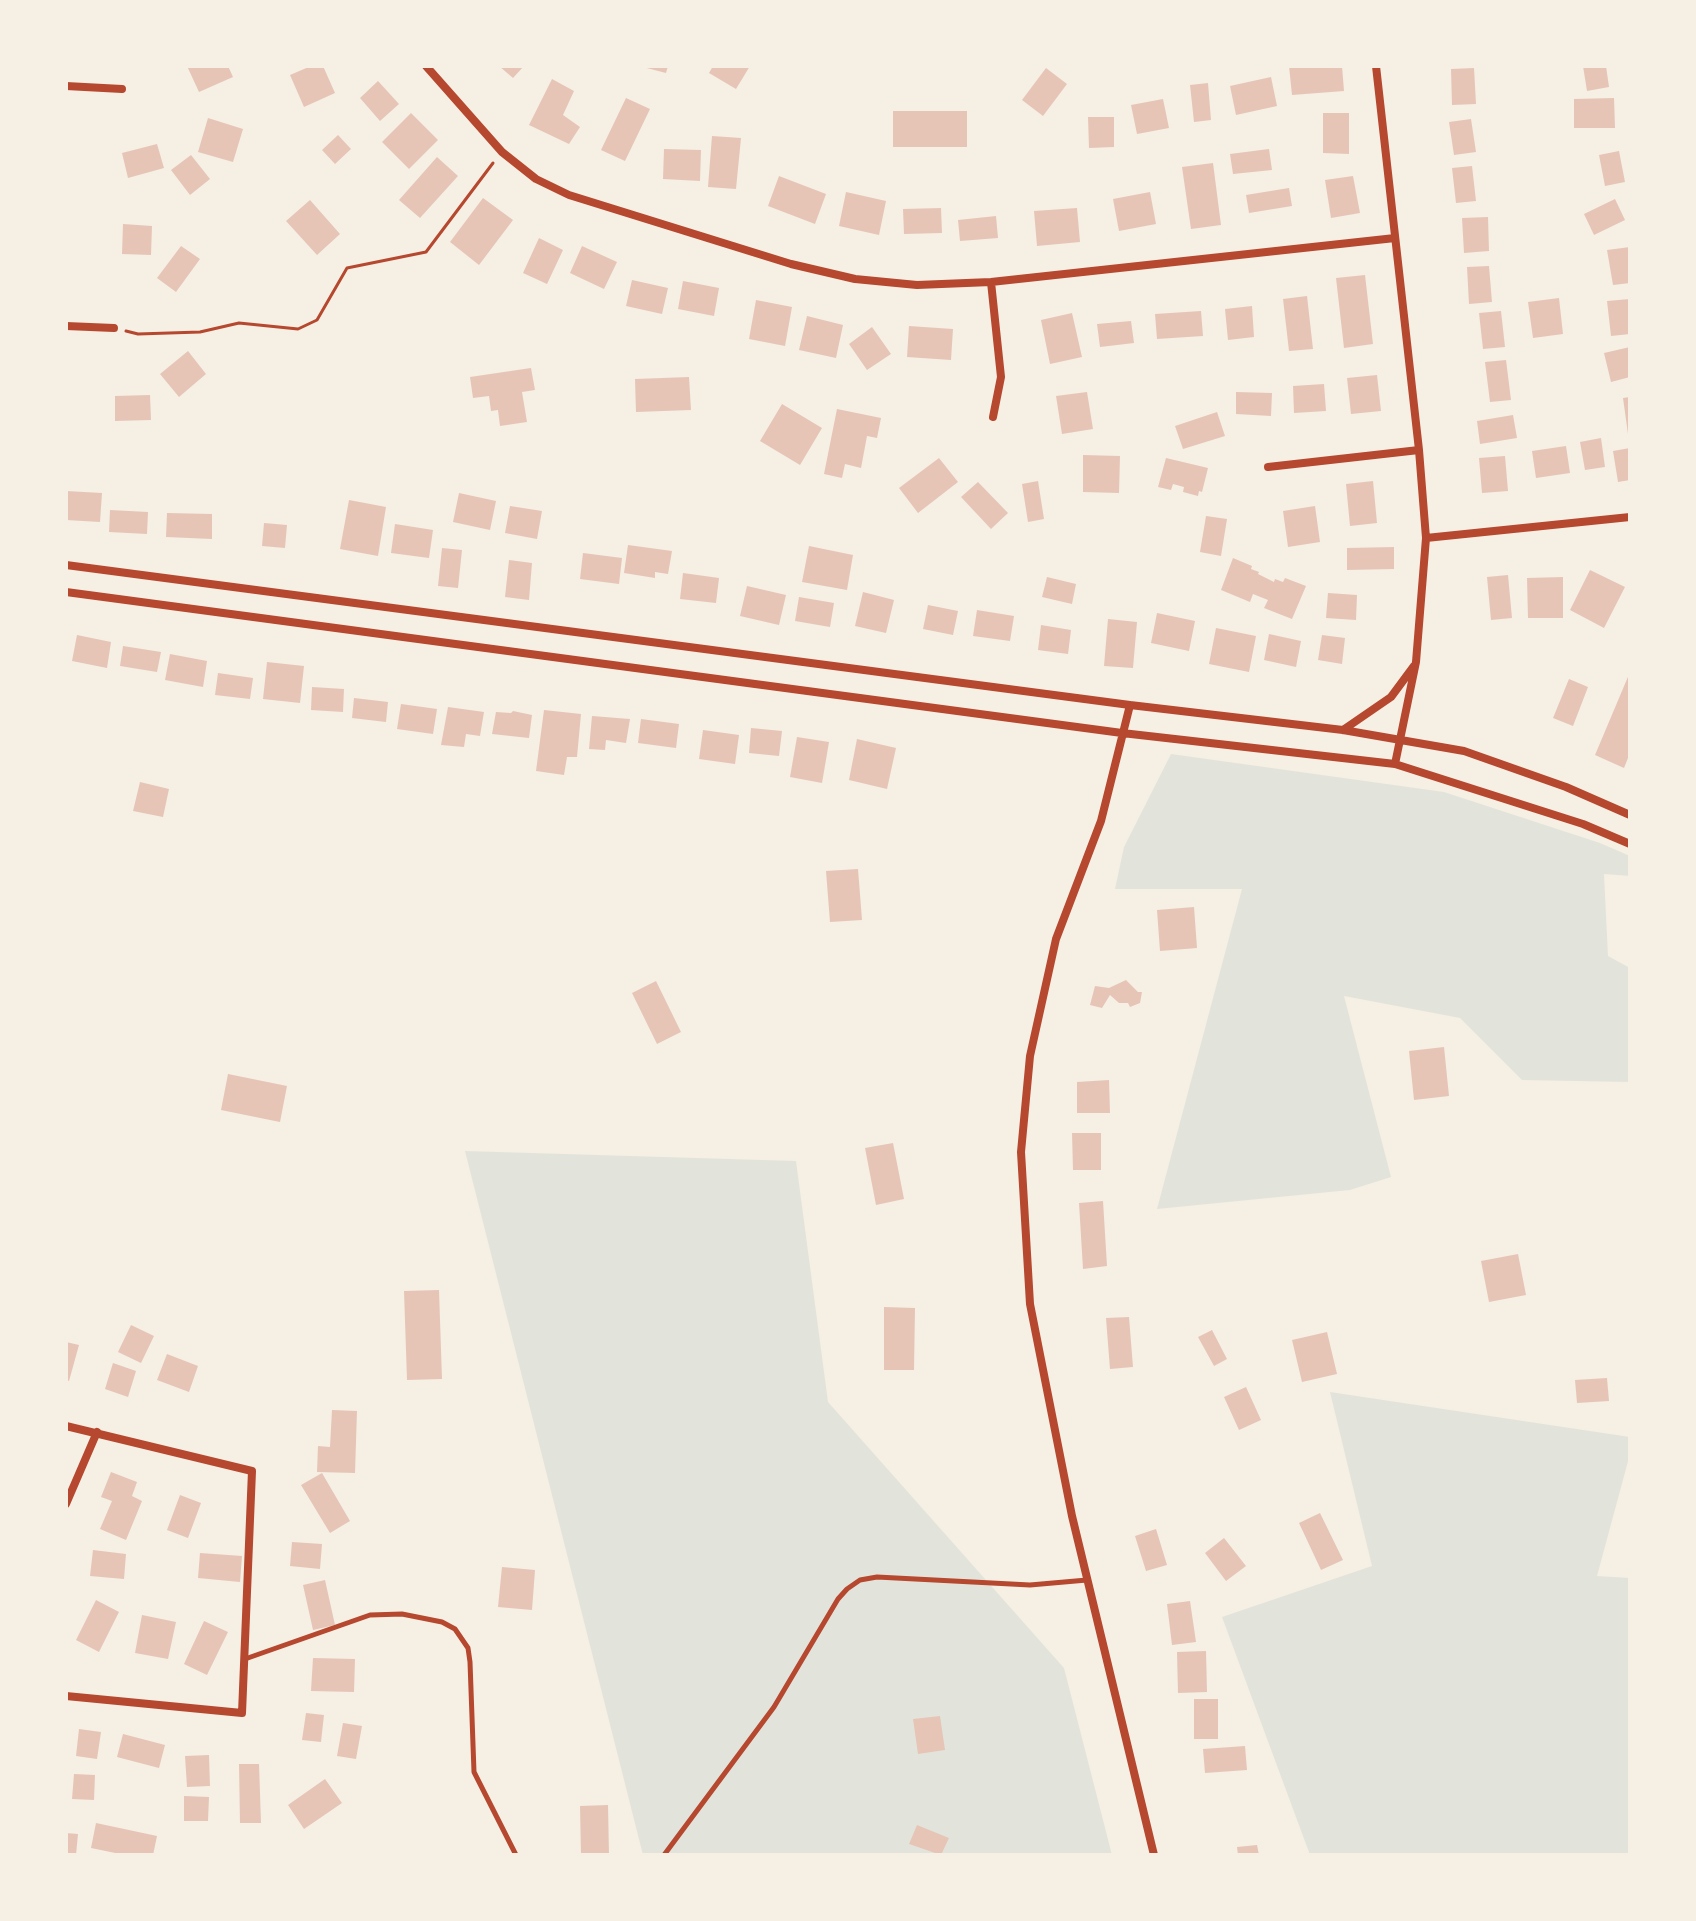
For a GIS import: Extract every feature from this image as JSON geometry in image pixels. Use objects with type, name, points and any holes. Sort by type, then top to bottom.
[{"type":"street","points":[[426,66],[502,152],[536,179],[569,195],[791,264],[855,279],[917,285],[991,282],[1395,238]]},
{"type":"street","points":[[1376,66],[1426,538],[1416,662],[1395,764]]},
{"type":"street","points":[[66,86],[122,89]]},
{"type":"street","points":[[991,282],[1001,377],[993,417]]},
{"type":"street","points":[[66,326],[114,328]]},
{"type":"street","points":[[1268,467],[1419,450]]},
{"type":"street","points":[[1426,538],[1630,517]]},
{"type":"street","points":[[66,565],[1130,705],[1343,730],[1464,751],[1566,787],[1630,815]]},
{"type":"street","points":[[66,592],[1122,733],[1395,764],[1583,824],[1630,844]]},
{"type":"street","points":[[1343,730],[1391,697],[1416,662]]},
{"type":"street","points":[[1130,705],[1101,821],[1056,939],[1030,1056],[1021,1152],[1030,1304],[1087,1580],[1154,1855]]},
{"type":"street","points":[[66,1426],[252,1471],[242,1713],[66,1696]]},
{"type":"street","points":[[66,1504],[97,1432]]},
{"type":"lane","points":[[664,1855],[774,1707],[838,1599],[860,1580],[877,1577],[1030,1585],[1087,1580]]},
{"type":"lane","points":[[244,1659],[370,1615],[402,1614],[442,1622],[455,1629],[468,1648],[470,1662],[474,1772],[516,1855]]},
{"type":"path","points":[[114,328],[138,334],[200,332],[239,323],[298,329],[317,320],[347,268],[426,252],[502,152]]},
{"type":"shaded area","points":[[1171,754],[1444,792],[1600,843],[1630,856],[1630,876],[1604,874],[1608,956],[1630,968],[1630,1082],[1522,1080],[1460,1018],[1344,996],[1391,1177],[1350,1190],[1157,1209],[1242,889],[1115,889],[1124,847]]},
{"type":"shaded area","points":[[465,1151],[796,1161],[828,1402],[1064,1668],[1112,1855],[643,1855]]},
{"type":"shaded area","points":[[1330,1392],[1630,1437],[1630,1454],[1597,1576],[1630,1578],[1630,1855],[1310,1855],[1222,1617],[1372,1566]]},
{"type":"building","points":[[187,66],[228,66],[233,77],[199,92]]},
{"type":"building","points":[[311,66],[323,66],[335,93],[304,107],[290,75]]},
{"type":"building","points":[[499,66],[524,66],[513,78]]},
{"type":"building","points":[[639,66],[668,66],[666,73]]},
{"type":"building","points":[[713,66],[750,66],[736,89],[709,73]]},
{"type":"building","points":[[1289,66],[1342,66],[1344,91],[1292,95]]},
{"type":"building","points":[[1583,66],[1606,66],[1609,87],[1587,91]]},
{"type":"building","points":[[1046,68],[1067,84],[1043,116],[1022,100]]},
{"type":"building","points":[[1474,68],[1476,104],[1452,105],[1451,69]]},
{"type":"building","points":[[1271,77],[1277,106],[1236,115],[1230,86]]},
{"type":"building","points":[[552,79],[574,91],[563,115],[580,127],[569,144],[529,125]]},
{"type":"building","points":[[378,81],[399,104],[380,121],[360,98]]},
{"type":"building","points":[[1208,83],[1211,120],[1194,122],[1190,85]]},
{"type":"building","points":[[626,98],[650,109],[625,161],[601,150]]},
{"type":"building","points":[[1614,98],[1615,128],[1574,128],[1574,99]]},
{"type":"building","points":[[1163,99],[1169,128],[1137,134],[1131,105]]},
{"type":"building","points":[[893,111],[967,111],[967,147],[893,147]]},
{"type":"building","points":[[411,113],[438,140],[409,169],[382,142]]},
{"type":"building","points":[[1323,113],[1349,113],[1349,154],[1323,153]]},
{"type":"building","points":[[1088,117],[1114,117],[1114,147],[1089,148]]},
{"type":"building","points":[[208,118],[243,129],[233,162],[198,152]]},
{"type":"building","points":[[1471,119],[1476,152],[1454,155],[1449,122]]},
{"type":"building","points":[[338,135],[351,149],[335,164],[322,150]]},
{"type":"building","points":[[712,136],[741,138],[736,189],[708,187]]},
{"type":"building","points":[[157,144],[164,168],[128,178],[122,153]]},
{"type":"building","points":[[664,149],[701,150],[700,181],[663,179]]},
{"type":"building","points":[[1269,149],[1272,170],[1233,174],[1230,154]]},
{"type":"building","points":[[1619,151],[1625,182],[1605,186],[1599,155]]},
{"type":"building","points":[[191,155],[210,179],[190,195],[171,170]]},
{"type":"building","points":[[437,157],[458,176],[420,218],[399,200]]},
{"type":"building","points":[[1213,163],[1221,225],[1191,229],[1182,167]]},
{"type":"building","points":[[1472,166],[1476,201],[1456,203],[1452,168]]},
{"type":"building","points":[[779,176],[826,194],[815,224],[768,206]]},
{"type":"building","points":[[1353,176],[1360,213],[1331,218],[1325,180]]},
{"type":"building","points":[[1289,188],[1292,206],[1249,213],[1246,195]]},
{"type":"building","points":[[846,192],[886,201],[879,235],[839,226]]},
{"type":"building","points":[[1150,192],[1156,224],[1119,231],[1113,199]]},
{"type":"building","points":[[483,198],[513,220],[479,265],[450,242]]},
{"type":"building","points":[[1615,199],[1625,220],[1594,235],[1584,214]]},
{"type":"building","points":[[310,200],[340,234],[317,255],[286,221]]},
{"type":"building","points":[[941,208],[942,233],[904,234],[903,209]]},
{"type":"building","points":[[1077,208],[1080,242],[1037,246],[1034,211]]},
{"type":"building","points":[[996,216],[998,238],[960,241],[958,220]]},
{"type":"building","points":[[1488,217],[1489,251],[1464,253],[1462,218]]},
{"type":"building","points":[[123,224],[152,226],[151,255],[122,254]]},
{"type":"building","points":[[539,238],[563,250],[547,284],[523,273]]},
{"type":"building","points":[[181,246],[200,259],[176,292],[157,278]]},
{"type":"building","points":[[582,246],[617,262],[604,289],[570,273]]},
{"type":"building","points":[[1630,247],[1630,283],[1613,285],[1607,250]]},
{"type":"building","points":[[1489,266],[1492,302],[1469,304],[1467,267]]},
{"type":"building","points":[[1365,275],[1373,344],[1344,348],[1336,278]]},
{"type":"building","points":[[632,280],[668,288],[662,314],[626,306]]},
{"type":"building","points":[[683,281],[719,288],[714,316],[678,309]]},
{"type":"building","points":[[1307,296],[1313,349],[1289,351],[1283,299]]},
{"type":"building","points":[[1559,298],[1563,334],[1533,338],[1528,302]]},
{"type":"building","points":[[1630,299],[1630,334],[1611,336],[1607,301]]},
{"type":"building","points":[[756,300],[792,307],[785,346],[749,339]]},
{"type":"building","points":[[1252,306],[1254,337],[1228,340],[1225,309]]},
{"type":"building","points":[[1201,311],[1203,336],[1157,339],[1155,314]]},
{"type":"building","points":[[1501,311],[1505,347],[1483,349],[1479,313]]},
{"type":"building","points":[[1072,313],[1082,357],[1050,364],[1041,320]]},
{"type":"building","points":[[807,316],[843,325],[836,358],[799,350]]},
{"type":"building","points":[[1131,321],[1134,343],[1100,347],[1097,324]]},
{"type":"building","points":[[909,326],[953,329],[951,360],[907,357]]},
{"type":"building","points":[[872,327],[891,354],[867,370],[849,344]]},
{"type":"building","points":[[1630,347],[1630,377],[1611,382],[1604,353]]},
{"type":"building","points":[[188,351],[206,374],[179,397],[160,374]]},
{"type":"building","points":[[1506,360],[1511,400],[1490,402],[1485,362]]},
{"type":"building","points":[[531,368],[535,390],[522,392],[527,422],[500,426],[498,410],[491,411],[489,396],[473,398],[470,377]]},
{"type":"building","points":[[1377,375],[1381,411],[1351,414],[1347,378]]},
{"type":"building","points":[[689,377],[691,410],[636,412],[635,379]]},
{"type":"building","points":[[1324,384],[1326,411],[1294,413],[1293,386]]},
{"type":"building","points":[[1087,392],[1093,429],[1062,434],[1056,396]]},
{"type":"building","points":[[1236,392],[1272,393],[1271,416],[1236,414]]},
{"type":"building","points":[[150,395],[151,420],[115,421],[115,396]]},
{"type":"building","points":[[1630,397],[1630,433],[1628,434],[1623,398]]},
{"type":"building","points":[[782,404],[822,428],[800,465],[760,441]]},
{"type":"building","points":[[837,409],[881,418],[877,438],[867,436],[861,468],[845,464],[842,478],[824,474]]},
{"type":"building","points":[[1217,412],[1225,436],[1183,449],[1175,426]]},
{"type":"building","points":[[1513,415],[1517,438],[1480,444],[1477,421]]},
{"type":"building","points":[[1601,438],[1605,467],[1585,470],[1580,442]]},
{"type":"building","points":[[1566,446],[1570,473],[1536,478],[1532,451]]},
{"type":"building","points":[[1630,448],[1630,480],[1618,482],[1613,451]]},
{"type":"building","points":[[1083,455],[1120,456],[1119,493],[1083,492]]},
{"type":"building","points":[[1505,456],[1508,491],[1482,493],[1479,458]]},
{"type":"building","points":[[939,458],[958,482],[918,513],[899,488]]},
{"type":"building","points":[[1166,458],[1208,468],[1202,492],[1199,491],[1198,496],[1183,492],[1184,487],[1173,484],[1171,490],[1158,487]]},
{"type":"building","points":[[1038,481],[1044,519],[1028,522],[1022,484]]},
{"type":"building","points":[[1373,481],[1377,523],[1350,526],[1346,484]]},
{"type":"building","points":[[978,482],[1008,513],[991,529],[961,497]]},
{"type":"building","points":[[66,491],[102,493],[100,522],[66,520]]},
{"type":"building","points":[[459,493],[496,501],[490,530],[453,522]]},
{"type":"building","points":[[349,500],[386,507],[378,556],[340,549]]},
{"type":"building","points":[[510,506],[542,511],[537,539],[505,533]]},
{"type":"building","points":[[1315,506],[1320,542],[1288,547],[1283,511]]},
{"type":"building","points":[[110,510],[148,512],[147,534],[109,532]]},
{"type":"building","points":[[167,513],[212,514],[212,539],[166,537]]},
{"type":"building","points":[[1206,516],[1227,519],[1221,556],[1200,552]]},
{"type":"building","points":[[264,523],[287,525],[285,548],[262,546]]},
{"type":"building","points":[[395,524],[433,530],[429,558],[391,553]]},
{"type":"building","points":[[628,545],[672,551],[668,574],[655,572],[655,578],[624,573]]},
{"type":"building","points":[[809,546],[853,555],[847,590],[802,582]]},
{"type":"building","points":[[1394,547],[1394,569],[1347,570],[1347,548]]},
{"type":"building","points":[[442,548],[462,550],[458,588],[438,586]]},
{"type":"building","points":[[583,553],[622,558],[619,584],[580,579]]},
{"type":"building","points":[[1233,558],[1252,566],[1251,569],[1274,582],[1275,579],[1283,582],[1285,578],[1306,586],[1292,619],[1264,608],[1268,600],[1253,594],[1250,602],[1221,590]]},
{"type":"building","points":[[509,560],[532,563],[529,600],[505,597]]},
{"type":"building","points":[[1590,570],[1625,587],[1604,628],[1570,610]]},
{"type":"building","points":[[683,573],[719,578],[716,603],[680,599]]},
{"type":"building","points":[[1508,575],[1512,618],[1491,620],[1487,577]]},
{"type":"building","points":[[1047,577],[1076,584],[1072,604],[1042,597]]},
{"type":"building","points":[[1563,577],[1563,618],[1528,618],[1527,578]]},
{"type":"building","points":[[747,586],[786,595],[779,625],[740,616]]},
{"type":"building","points":[[863,592],[894,600],[886,633],[855,626]]},
{"type":"building","points":[[1328,593],[1357,595],[1356,620],[1326,618]]},
{"type":"building","points":[[799,597],[834,603],[830,627],[795,621]]},
{"type":"building","points":[[928,605],[958,611],[953,635],[923,629]]},
{"type":"building","points":[[977,610],[1014,616],[1010,641],[973,636]]},
{"type":"building","points":[[1157,613],[1195,621],[1189,651],[1151,643]]},
{"type":"building","points":[[1108,619],[1137,622],[1133,668],[1104,666]]},
{"type":"building","points":[[1041,625],[1071,630],[1068,654],[1038,650]]},
{"type":"building","points":[[1216,628],[1256,636],[1249,672],[1209,664]]},
{"type":"building","points":[[1269,634],[1301,641],[1296,667],[1264,660]]},
{"type":"building","points":[[77,635],[111,642],[107,668],[72,661]]},
{"type":"building","points":[[1322,635],[1345,638],[1342,664],[1318,660]]},
{"type":"building","points":[[123,646],[161,652],[157,672],[120,666]]},
{"type":"building","points":[[170,654],[207,661],[203,687],[165,680]]},
{"type":"building","points":[[267,662],[304,666],[300,703],[263,699]]},
{"type":"building","points":[[1630,672],[1630,753],[1624,768],[1595,755]]},
{"type":"building","points":[[218,673],[253,678],[250,699],[215,695]]},
{"type":"building","points":[[1569,679],[1588,687],[1573,726],[1553,718]]},
{"type":"building","points":[[312,687],[344,689],[343,712],[311,710]]},
{"type":"building","points":[[354,698],[388,702],[386,722],[352,718]]},
{"type":"building","points":[[401,704],[437,709],[433,734],[397,729]]},
{"type":"building","points":[[448,707],[484,712],[480,736],[466,734],[464,747],[441,745]]},
{"type":"building","points":[[544,710],[581,714],[577,757],[567,757],[564,775],[536,771]]},
{"type":"building","points":[[513,711],[532,715],[529,738],[492,734],[496,712]]},
{"type":"building","points":[[592,716],[630,719],[626,743],[606,740],[605,750],[589,749]]},
{"type":"building","points":[[641,719],[679,724],[676,748],[638,743]]},
{"type":"building","points":[[751,728],[782,731],[779,756],[749,753]]},
{"type":"building","points":[[703,730],[739,735],[735,764],[699,759]]},
{"type":"building","points":[[797,737],[829,742],[822,783],[790,777]]},
{"type":"building","points":[[857,739],[896,748],[887,789],[849,780]]},
{"type":"building","points":[[140,782],[169,789],[163,817],[133,811]]},
{"type":"building","points":[[858,869],[862,920],[830,922],[826,871]]},
{"type":"building","points":[[1194,907],[1197,948],[1160,951],[1157,910]]},
{"type":"building","points":[[1126,980],[1142,992],[1140,1003],[1130,1007],[1128,1003],[1119,1003],[1110,995],[1102,1008],[1090,1005],[1095,986],[1109,988]]},
{"type":"building","points":[[656,981],[681,1032],[657,1044],[632,993]]},
{"type":"building","points":[[1444,1047],[1449,1096],[1414,1100],[1409,1051]]},
{"type":"building","points":[[228,1074],[287,1086],[280,1122],[221,1110]]},
{"type":"building","points":[[1109,1080],[1110,1113],[1077,1113],[1077,1082]]},
{"type":"building","points":[[1072,1133],[1101,1133],[1101,1170],[1073,1170]]},
{"type":"building","points":[[893,1143],[904,1199],[876,1205],[865,1148]]},
{"type":"building","points":[[1103,1201],[1107,1266],[1083,1269],[1079,1203]]},
{"type":"building","points":[[1518,1254],[1526,1295],[1489,1302],[1481,1261]]},
{"type":"building","points":[[439,1290],[442,1379],[407,1380],[404,1291]]},
{"type":"building","points":[[884,1307],[915,1308],[914,1370],[884,1370]]},
{"type":"building","points":[[1129,1317],[1133,1367],[1110,1369],[1106,1318]]},
{"type":"building","points":[[131,1325],[154,1336],[141,1363],[118,1352]]},
{"type":"building","points":[[1212,1330],[1227,1359],[1214,1366],[1198,1337]]},
{"type":"building","points":[[1327,1332],[1337,1374],[1302,1382],[1292,1340]]},
{"type":"building","points":[[66,1342],[79,1345],[69,1381],[66,1380]]},
{"type":"building","points":[[167,1354],[198,1366],[189,1392],[157,1380]]},
{"type":"building","points":[[113,1363],[136,1371],[128,1397],[105,1389]]},
{"type":"building","points":[[1607,1378],[1609,1401],[1577,1403],[1575,1380]]},
{"type":"building","points":[[1246,1387],[1261,1420],[1239,1430],[1224,1397]]},
{"type":"building","points":[[332,1410],[357,1411],[355,1473],[317,1472],[318,1446],[330,1447]]},
{"type":"building","points":[[111,1472],[137,1482],[132,1496],[142,1501],[126,1540],[100,1529],[112,1501],[101,1497]]},
{"type":"building","points":[[322,1473],[350,1521],[330,1533],[301,1485]]},
{"type":"building","points":[[180,1495],[201,1503],[188,1538],[167,1530]]},
{"type":"building","points":[[1320,1513],[1343,1560],[1321,1570],[1299,1523]]},
{"type":"building","points":[[1156,1529],[1167,1565],[1146,1571],[1135,1536]]},
{"type":"building","points":[[1224,1538],[1246,1566],[1226,1581],[1205,1553]]},
{"type":"building","points":[[292,1542],[322,1544],[320,1569],[290,1566]]},
{"type":"building","points":[[93,1550],[126,1554],[124,1579],[90,1576]]},
{"type":"building","points":[[200,1553],[242,1556],[240,1582],[198,1578]]},
{"type":"building","points":[[502,1567],[535,1570],[532,1610],[498,1607]]},
{"type":"building","points":[[325,1580],[335,1625],[313,1630],[303,1585]]},
{"type":"building","points":[[96,1600],[119,1612],[99,1652],[76,1640]]},
{"type":"building","points":[[1190,1601],[1196,1642],[1172,1645],[1167,1604]]},
{"type":"building","points":[[142,1615],[176,1622],[168,1659],[135,1653]]},
{"type":"building","points":[[204,1621],[228,1632],[207,1675],[184,1664]]},
{"type":"building","points":[[1206,1651],[1207,1692],[1178,1693],[1177,1652]]},
{"type":"building","points":[[313,1658],[355,1659],[354,1692],[311,1691]]},
{"type":"building","points":[[1194,1699],[1218,1699],[1218,1739],[1194,1739]]},
{"type":"building","points":[[306,1713],[324,1715],[321,1742],[302,1740]]},
{"type":"building","points":[[940,1716],[945,1750],[918,1754],[913,1719]]},
{"type":"building","points":[[343,1723],[362,1726],[356,1759],[337,1756]]},
{"type":"building","points":[[79,1729],[101,1732],[97,1759],[76,1756]]},
{"type":"building","points":[[123,1734],[165,1745],[159,1768],[117,1757]]},
{"type":"building","points":[[1245,1746],[1247,1770],[1205,1773],[1203,1749]]},
{"type":"building","points":[[209,1755],[210,1786],[187,1787],[185,1756]]},
{"type":"building","points":[[239,1764],[259,1764],[261,1823],[240,1823]]},
{"type":"building","points":[[74,1774],[95,1775],[94,1800],[72,1799]]},
{"type":"building","points":[[325,1779],[342,1803],[304,1829],[288,1805]]},
{"type":"building","points":[[184,1796],[209,1797],[208,1821],[184,1821]]},
{"type":"building","points":[[608,1805],[609,1855],[581,1855],[580,1806]]},
{"type":"building","points":[[96,1823],[157,1836],[153,1855],[125,1855],[91,1848]]},
{"type":"building","points":[[917,1825],[949,1838],[941,1855],[909,1844]]},
{"type":"building","points":[[66,1833],[78,1834],[76,1855],[66,1855]]},
{"type":"building","points":[[1257,1845],[1259,1855],[1238,1855],[1237,1847]]}]
